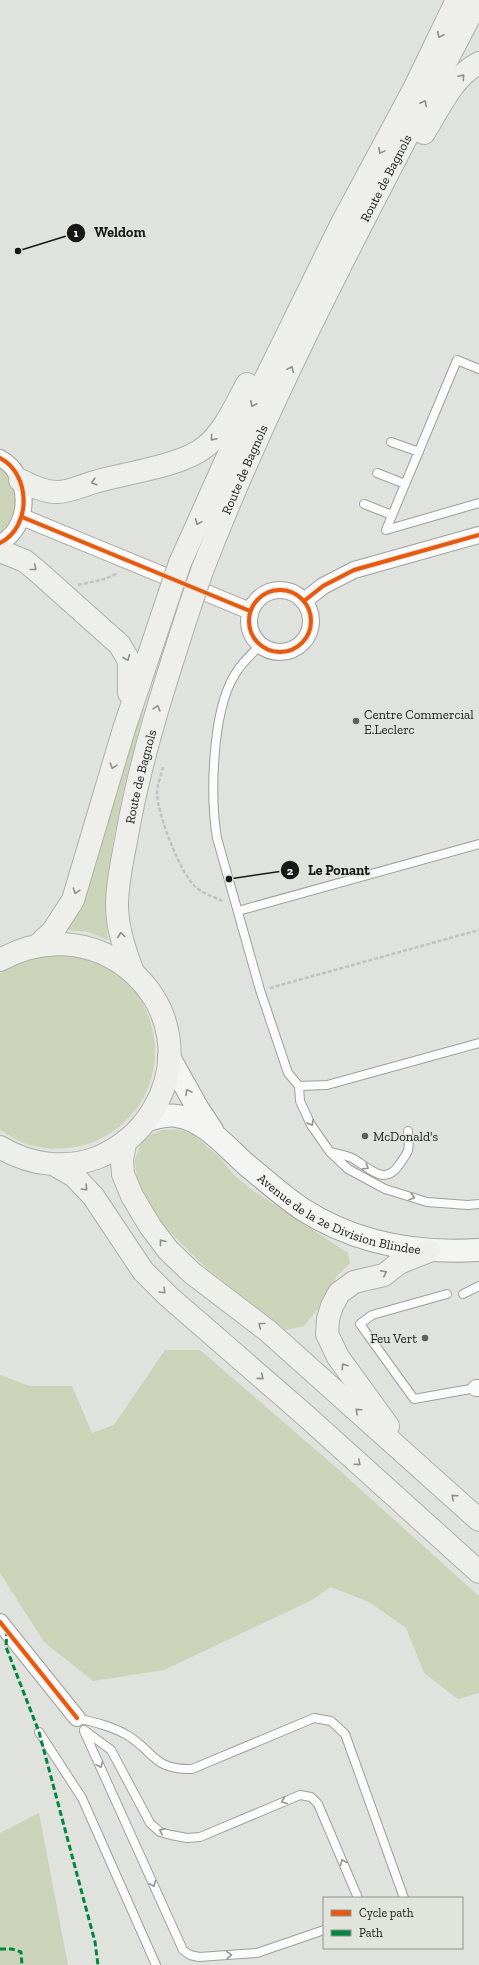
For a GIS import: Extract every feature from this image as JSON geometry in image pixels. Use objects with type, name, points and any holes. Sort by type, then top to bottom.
[{"type":"main road","name":"Route de Bagnols","points":[[38,945],[53,931],[73,900],[124,729],[180,563],[232,448],[341,225],[414,89],[457,0]]},
{"type":"main road","name":"Route de Bagnols","points":[[133,972],[122,942],[117,905],[135,787],[146,746],[202,571],[258,437],[348,250],[478,0]]},
{"type":"main road","points":[[348,250],[451,89],[470,67],[479,62]]},
{"type":"main road","points":[[20,480],[40,489],[56,492],[67,491],[94,482],[161,466],[194,455],[205,448],[228,419],[269,344],[341,225]]},
{"type":"main road","points":[[0,551],[25,561],[120,645],[129,661],[130,679],[124,729]]},
{"type":"main road","points":[[0,960],[14,952],[38,945],[58,943],[79,945],[98,951],[117,960],[133,972],[146,986],[161,1014],[168,1038],[169,1057],[166,1079],[159,1101],[147,1120],[125,1143],[109,1152],[92,1160],[73,1164],[55,1165],[32,1161],[10,1153],[0,1147]]},
{"type":"main road","name":"Avenue de la 2e Division Blindee","points":[[169,1057],[198,1109],[216,1136]]},
{"type":"main road","name":"Avenue de la 2e Division Blindee","points":[[147,1120],[177,1116],[187,1119],[216,1136],[248,1166],[302,1209],[342,1229],[371,1240],[429,1251],[479,1250]]},
{"type":"main road","points":[[125,1143],[122,1160],[123,1174],[132,1196],[150,1226],[168,1250],[192,1273],[268,1331],[479,1520]]},
{"type":"main road","points":[[55,1165],[74,1176],[93,1196],[143,1271],[168,1296],[305,1415],[479,1572]]},
{"type":"main road","points":[[418,1465],[338,1357],[327,1334],[328,1319],[332,1306],[339,1293],[354,1282],[384,1275],[399,1263],[429,1251]]},
{"type":"street","points":[[0,458],[12,468],[20,480],[24,498],[22,517],[14,531],[0,543]]},
{"type":"street","points":[[22,517],[250,611]]},
{"type":"street","points":[[304,601],[323,586],[354,570],[479,535]]},
{"type":"street","points":[[274,590],[285,590],[296,594],[304,601],[309,609],[311,627],[303,643],[296,649],[282,653],[268,651],[260,646],[252,636],[248,624],[250,611],[255,601],[264,594],[274,590]]},
{"type":"street","points":[[0,1622],[80,1724]]},
{"type":"lane","points":[[479,369],[457,360],[386,530],[479,503]]},
{"type":"lane","points":[[391,442],[419,452]]},
{"type":"lane","points":[[377,472],[405,484]]},
{"type":"lane","points":[[364,504],[392,515]]},
{"type":"lane","points":[[260,646],[234,675],[226,695],[221,711],[214,769],[213,795],[215,823],[238,911],[260,990],[288,1073],[299,1086],[300,1102],[311,1124],[330,1152],[348,1169],[385,1189],[427,1202],[468,1205],[479,1204]]},
{"type":"lane","points":[[238,911],[479,844]]},
{"type":"lane","points":[[299,1086],[327,1085],[479,1043]]},
{"type":"lane","points":[[330,1152],[351,1157],[378,1174],[388,1176],[393,1174],[410,1149],[408,1130]]},
{"type":"lane","points":[[463,1294],[479,1286]]},
{"type":"lane","points":[[447,1294],[372,1315],[360,1324],[414,1399],[478,1388]]},
{"type":"lane","points":[[80,1724],[114,1728],[135,1741],[158,1762],[175,1770],[192,1769],[314,1718],[331,1721],[345,1734],[404,1897]]},
{"type":"lane","points":[[80,1724],[111,1750],[150,1823],[160,1832],[187,1838],[200,1837],[300,1795],[311,1798],[318,1804],[358,1897]]},
{"type":"lane","points":[[80,1724],[183,1950],[190,1955],[199,1957],[257,1953],[323,1930]]},
{"type":"lane","points":[[39,1732],[82,1798],[156,1965]]},
{"type":"path","points":[[75,586],[105,579],[121,572]]},
{"type":"path","points":[[163,767],[157,793],[160,813],[175,854],[186,874],[197,888],[222,901]]},
{"type":"path","points":[[260,990],[479,930]]},
{"type":"green space","points":[[0,466],[8,473],[13,481],[16,490],[16,499],[15,508],[11,517],[0,533]]},
{"type":"green space","points":[[139,707],[144,709],[123,792],[112,848],[105,912],[108,940],[89,932],[66,930],[83,906]]},
{"type":"green space","points":[[71,954],[94,962],[108,969],[122,977],[132,987],[145,1008],[151,1024],[155,1052],[152,1077],[142,1101],[126,1120],[107,1135],[84,1145],[58,1149],[26,1144],[0,1130],[0,974],[16,963],[25,960],[43,956]]},
{"type":"green space","points":[[178,1129],[194,1135],[221,1159],[233,1174],[252,1190],[348,1253],[350,1263],[337,1276],[324,1301],[304,1326],[286,1330],[207,1269],[162,1224],[137,1180],[135,1160],[141,1143],[150,1135],[162,1130]]},
{"type":"green space","points":[[165,1350],[200,1350],[338,1469],[479,1596],[479,1693],[458,1699],[424,1673],[406,1628],[369,1602],[331,1587],[312,1600],[164,1670],[93,1681],[44,1642],[0,1573],[0,1375],[30,1386],[72,1386],[92,1433],[114,1425]]},
{"type":"green space","points":[[39,1813],[68,1965],[0,1965],[0,1833]]},
{"type":"marked path","points":[[7,1630],[6,1647],[39,1732],[95,1942],[98,1965]]},
{"type":"marked path","points":[[0,1949],[12,1949],[21,1952],[22,1965]]},
{"type":"cycle path","points":[[0,458],[10,466],[18,476],[24,500],[18,525],[10,535],[0,543]]},
{"type":"cycle path","points":[[22,517],[250,611]]},
{"type":"cycle path","points":[[304,601],[323,586],[354,570],[479,535]]},
{"type":"cycle path","points":[[274,590],[286,590],[302,599],[309,609],[311,621],[309,633],[302,643],[286,652],[274,652],[263,647],[254,638],[249,627],[249,615],[254,604],[263,595],[274,590]]},
{"type":"cycle path","points":[[0,1622],[77,1718]]},
{"type":"place","name":"Weldom","points":[[18,251]]},
{"type":"place","name":"Centre Commercial E.Leclerc","points":[[356,721]]},
{"type":"place","name":"Le Ponant","points":[[229,879]]},
{"type":"place","name":"McDonald's","points":[[365,1136]]},
{"type":"place","name":"Feu Vert","points":[[425,1338]]}]
